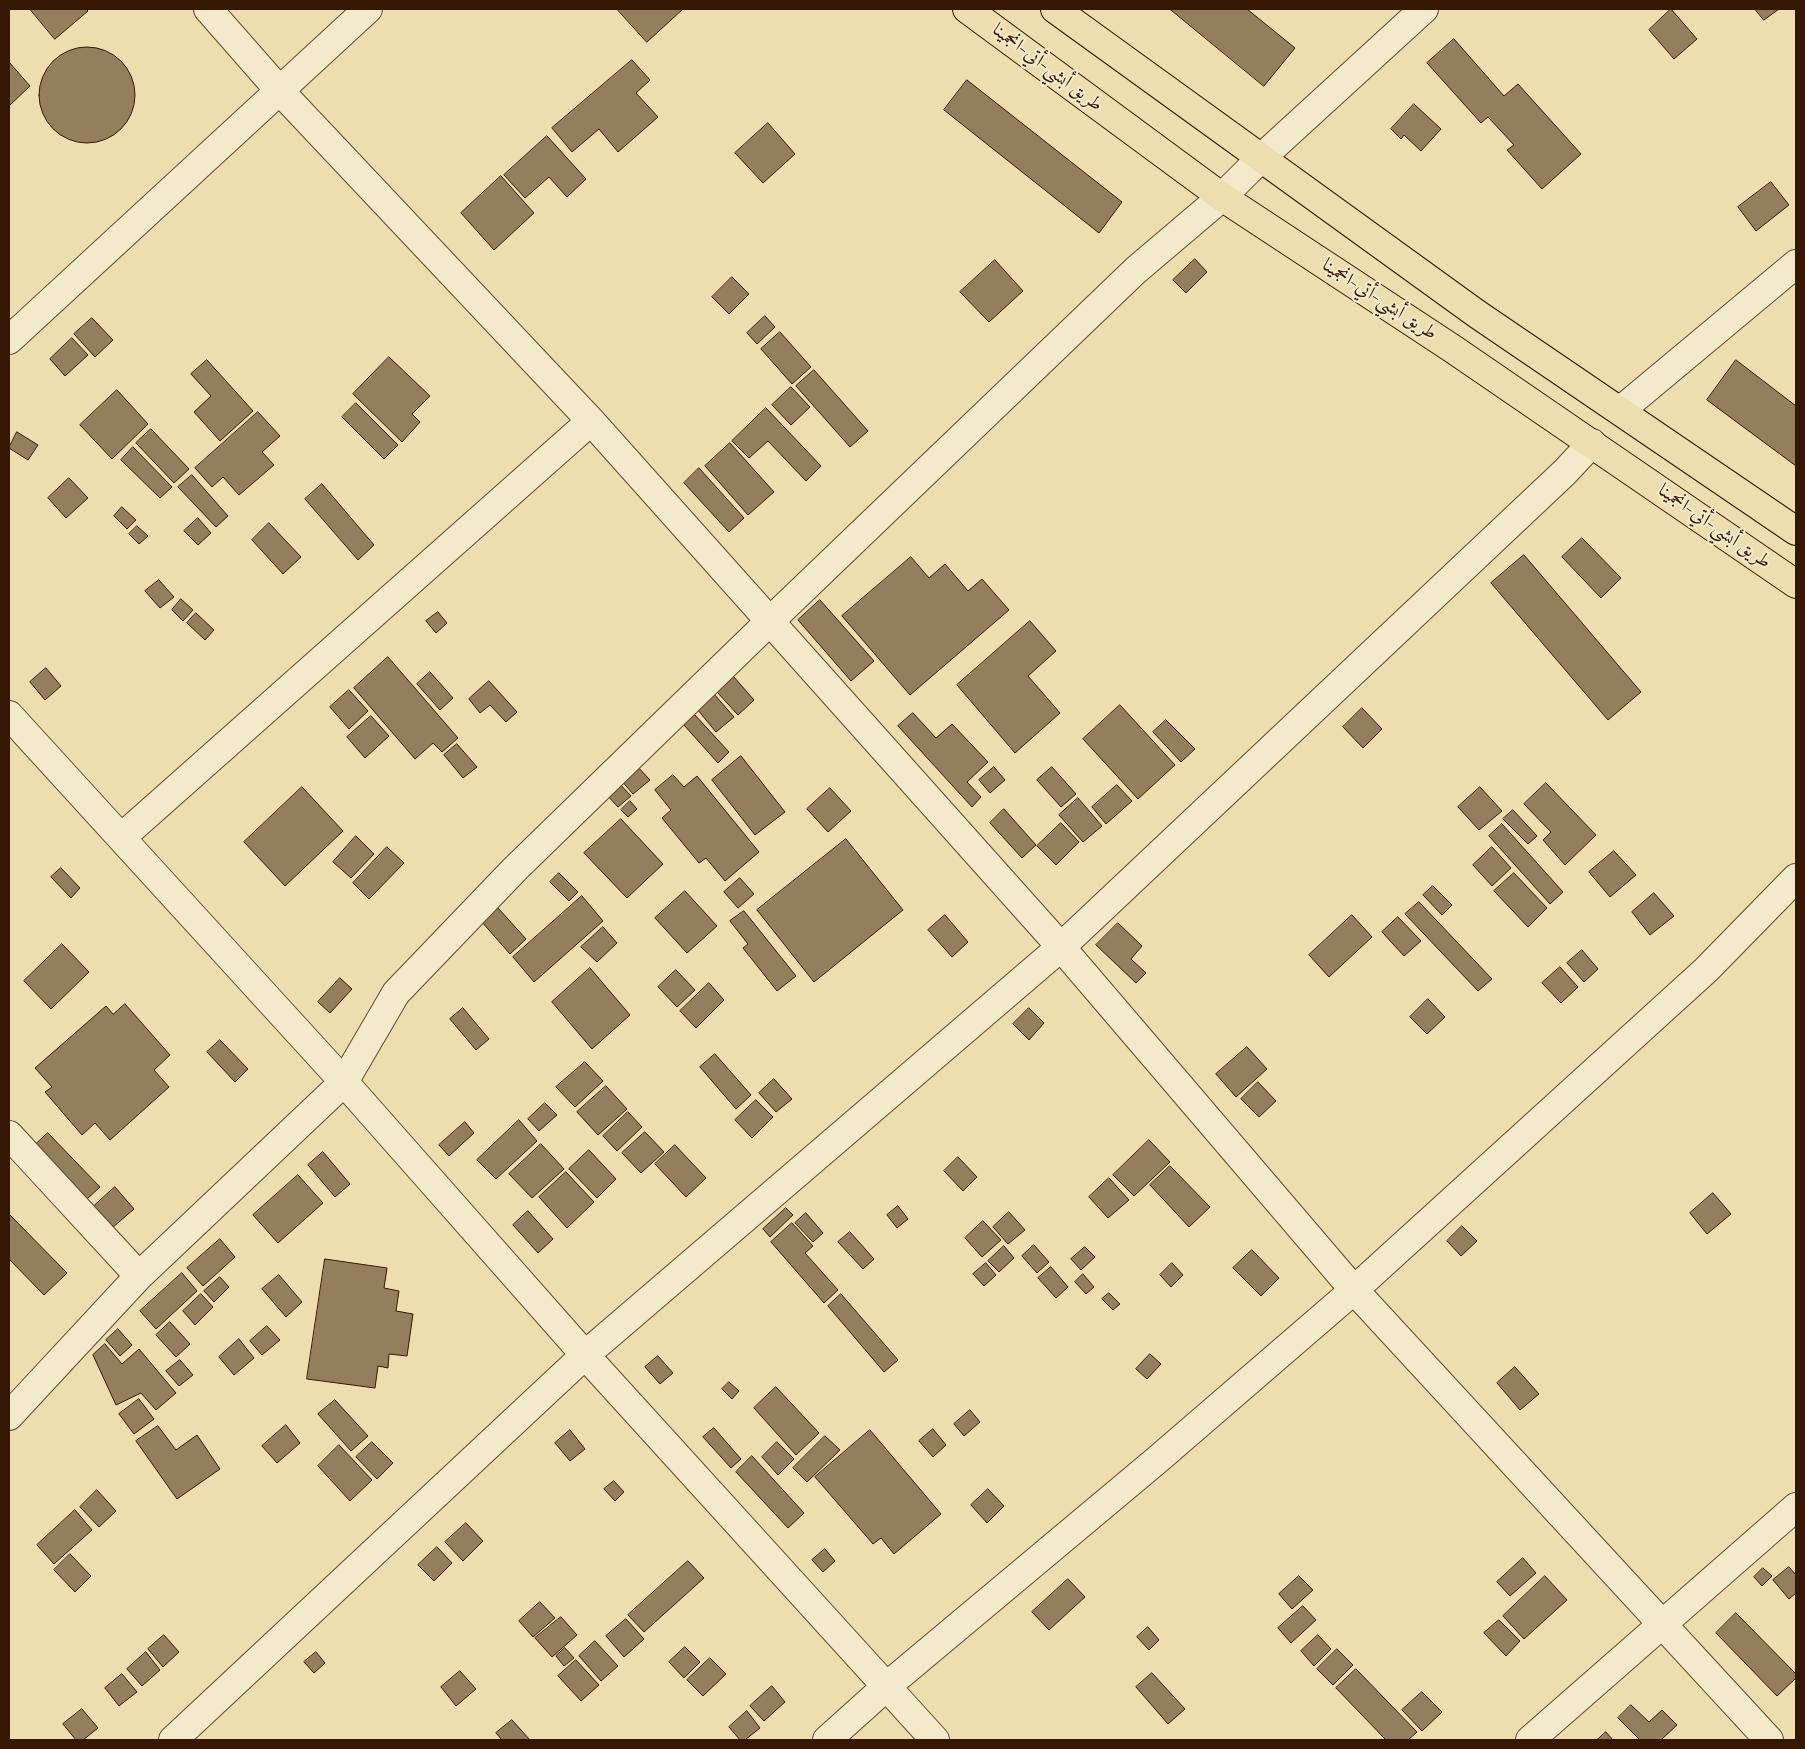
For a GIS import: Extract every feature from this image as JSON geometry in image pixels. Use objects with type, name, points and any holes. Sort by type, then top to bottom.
[{"type":"highway","name":"طريق أبشي-أتي-انجمينا","points":[[967,9],[1222,197],[1592,443],[1796,584]]},
{"type":"highway","points":[[1055,9],[1477,314],[1621,410],[1796,531]]},
{"type":"street","points":[[208,9],[279,90],[591,421],[1061,947],[1354,1290],[1769,1740]]},
{"type":"street","points":[[9,340],[368,9]]},
{"type":"street","points":[[9,1416],[139,1276],[344,1082],[396,993],[515,869],[1136,270],[1222,197],[1260,159],[1424,9]]},
{"type":"street","points":[[1621,410],[1796,264]]},
{"type":"street","points":[[122,837],[591,421]]},
{"type":"street","points":[[172,1740],[585,1355],[1061,947],[1565,472],[1592,443]]},
{"type":"street","points":[[9,715],[344,1082],[585,1355],[935,1740]]},
{"type":"street","points":[[827,1740],[887,1686],[1158,1460],[1354,1290],[1706,970],[1796,878]]},
{"type":"street","points":[[9,1136],[139,1276]]},
{"type":"street","points":[[1530,1740],[1796,1507]]},
{"type":"building","points":[[30,9],[86,9],[88,11],[55,39]]},
{"type":"building","points":[[617,9],[683,9],[647,42]]},
{"type":"building","points":[[1170,9],[1247,9],[1295,48],[1264,86]]},
{"type":"building","points":[[1671,9],[1697,39],[1674,59],[1649,30]]},
{"type":"building","points":[[1755,9],[1779,9],[1764,20]]},
{"type":"building","points":[[1454,39],[1504,96],[1518,84],[1581,154],[1542,189],[1507,150],[1514,145],[1488,117],[1481,123],[1427,63]]},
{"type":"building","points":[[87,47],[105,51],[121,61],[131,77],[135,95],[131,113],[121,129],[105,139],[87,143],[69,139],[53,129],[43,113],[39,95],[43,77],[53,61],[69,51]]},
{"type":"building","points":[[632,60],[650,80],[636,93],[658,117],[618,152],[599,129],[572,152],[552,128]]},
{"type":"building","points":[[9,62],[30,86],[9,106]]},
{"type":"building","points":[[967,80],[1122,202],[1099,233],[944,110]]},
{"type":"building","points":[[1414,104],[1441,129],[1421,151],[1404,135],[1401,139],[1391,129]]},
{"type":"building","points":[[768,123],[795,154],[763,183],[735,153]]},
{"type":"building","points":[[547,136],[586,179],[567,197],[549,177],[525,198],[504,175]]},
{"type":"building","points":[[501,176],[534,213],[494,250],[461,213]]},
{"type":"building","points":[[1771,182],[1789,205],[1756,231],[1738,207]]},
{"type":"building","points":[[1195,259],[1207,272],[1186,293],[1173,280]]},
{"type":"building","points":[[995,260],[1023,291],[989,322],[960,292]]},
{"type":"building","points":[[732,277],[749,294],[729,314],[712,297]]},
{"type":"building","points":[[765,316],[775,327],[757,344],[747,333]]},
{"type":"building","points":[[92,318],[113,340],[95,357],[74,334]]},
{"type":"building","points":[[780,332],[811,367],[792,384],[761,349]]},
{"type":"building","points":[[72,338],[88,355],[65,376],[50,359]]},
{"type":"building","points":[[389,357],[430,396],[412,414],[420,422],[402,442],[353,394]]},
{"type":"building","points":[[207,360],[253,411],[220,441],[194,412],[211,396],[191,374]]},
{"type":"building","points":[[1736,360],[1796,406],[1796,466],[1707,400]]},
{"type":"building","points":[[814,370],[868,431],[850,447],[796,386]]},
{"type":"building","points":[[791,387],[810,407],[791,425],[772,405]]},
{"type":"building","points":[[117,390],[148,424],[112,459],[80,425]]},
{"type":"building","points":[[356,403],[398,445],[384,459],[342,417]]},
{"type":"building","points":[[766,408],[821,466],[806,481],[768,441],[749,458],[732,441]]},
{"type":"building","points":[[258,412],[280,436],[262,452],[274,465],[239,495],[223,477],[212,487],[195,468]]},
{"type":"building","points":[[151,429],[189,469],[174,483],[136,443]]},
{"type":"building","points":[[17,432],[38,445],[28,460],[9,448]]},
{"type":"building","points":[[730,443],[774,492],[748,515],[705,466]]},
{"type":"building","points":[[133,447],[172,487],[160,498],[121,460]]},
{"type":"building","points":[[699,468],[744,518],[729,532],[684,483]]},
{"type":"building","points":[[192,475],[228,516],[216,527],[178,487]]},
{"type":"building","points":[[69,478],[88,498],[66,518],[48,498]]},
{"type":"building","points":[[322,484],[374,545],[358,560],[305,499]]},
{"type":"building","points":[[122,507],[136,520],[127,529],[114,516]]},
{"type":"building","points":[[198,518],[211,533],[198,545],[184,531]]},
{"type":"building","points":[[269,523],[301,557],[283,574],[252,540]]},
{"type":"building","points":[[137,526],[148,536],[139,544],[129,534]]},
{"type":"building","points":[[1582,538],[1621,578],[1601,598],[1562,557]]},
{"type":"building","points":[[1524,555],[1641,692],[1608,720],[1491,583]]},
{"type":"building","points":[[911,557],[929,578],[945,564],[968,591],[982,579],[1009,610],[910,695],[842,616]]},
{"type":"building","points":[[159,580],[174,597],[160,608],[145,591]]},
{"type":"building","points":[[181,599],[193,610],[183,621],[172,610]]},
{"type":"building","points":[[820,600],[874,661],[851,681],[798,620]]},
{"type":"building","points":[[438,612],[447,623],[436,633],[426,621]]},
{"type":"building","points":[[196,613],[214,630],[205,640],[187,623]]},
{"type":"building","points":[[1030,621],[1056,651],[1028,676],[1060,713],[1015,753],[957,685]]},
{"type":"building","points":[[388,657],[458,738],[442,752],[433,743],[415,759],[354,688]]},
{"type":"building","points":[[46,668],[61,686],[45,700],[30,682]]},
{"type":"building","points":[[430,672],[453,698],[440,710],[417,684]]},
{"type":"building","points":[[734,677],[754,700],[738,715],[717,692]]},
{"type":"building","points":[[489,681],[517,712],[506,722],[490,705],[480,713],[469,699]]},
{"type":"building","points":[[349,690],[368,711],[349,729],[330,707]]},
{"type":"building","points":[[714,694],[734,717],[716,732],[697,709]]},
{"type":"building","points":[[1120,705],[1175,765],[1138,799],[1083,739]]},
{"type":"building","points":[[1362,708],[1382,729],[1363,748],[1343,727]]},
{"type":"building","points":[[913,713],[936,738],[952,724],[988,762],[967,782],[981,797],[972,807],[898,726]]},
{"type":"building","points":[[694,714],[729,752],[718,763],[683,724]]},
{"type":"building","points":[[371,716],[389,736],[365,758],[347,737]]},
{"type":"building","points":[[1166,720],[1195,749],[1181,762],[1153,732]]},
{"type":"building","points":[[457,744],[477,767],[463,778],[444,755]]},
{"type":"building","points":[[741,756],[785,812],[755,835],[712,780]]},
{"type":"building","points":[[636,765],[650,780],[633,794],[620,779]]},
{"type":"building","points":[[994,767],[1005,780],[990,793],[979,780]]},
{"type":"building","points":[[1052,767],[1076,794],[1061,807],[1037,780]]},
{"type":"building","points":[[673,775],[684,787],[697,776],[759,852],[725,881],[706,858],[699,863],[662,818],[671,810],[655,790]]},
{"type":"building","points":[[618,782],[631,796],[618,807],[605,793]]},
{"type":"building","points":[[1546,783],[1596,835],[1565,865],[1543,840],[1551,832],[1524,804]]},
{"type":"building","points":[[1117,785],[1132,801],[1106,824],[1092,807]]},
{"type":"building","points":[[302,787],[343,831],[285,886],[244,842]]},
{"type":"building","points":[[1480,787],[1502,811],[1479,830],[1458,807]]},
{"type":"building","points":[[830,788],[851,811],[828,832],[807,809]]},
{"type":"building","points":[[1078,798],[1102,826],[1083,842],[1059,815]]},
{"type":"building","points":[[630,801],[637,809],[628,817],[621,810]]},
{"type":"building","points":[[1004,809],[1036,845],[1022,858],[990,823]]},
{"type":"building","points":[[1513,810],[1537,836],[1528,844],[1503,819]]},
{"type":"building","points":[[621,819],[663,864],[627,898],[584,853]]},
{"type":"building","points":[[1061,823],[1079,842],[1056,865],[1037,846]]},
{"type":"building","points":[[1502,824],[1563,892],[1550,904],[1489,836]]},
{"type":"building","points":[[356,836],[374,854],[351,878],[333,862]]},
{"type":"building","points":[[846,839],[903,910],[814,982],[757,910]]},
{"type":"building","points":[[387,847],[404,863],[369,899],[353,883]]},
{"type":"building","points":[[1492,847],[1511,868],[1492,886],[1473,865]]},
{"type":"building","points":[[1614,851],[1636,875],[1610,897],[1589,872]]},
{"type":"building","points":[[61,868],[80,888],[71,898],[51,877]]},
{"type":"building","points":[[559,873],[578,892],[569,901],[550,882]]},
{"type":"building","points":[[1514,873],[1547,908],[1528,927],[1494,891]]},
{"type":"building","points":[[740,878],[754,894],[738,908],[724,892]]},
{"type":"building","points":[[1433,886],[1452,905],[1442,915],[1423,895]]},
{"type":"building","points":[[685,891],[717,926],[687,953],[655,918]]},
{"type":"building","points":[[1654,893],[1674,916],[1650,935],[1632,912]]},
{"type":"building","points":[[582,896],[603,921],[534,982],[513,957]]},
{"type":"building","points":[[490,899],[526,939],[510,954],[474,913]]},
{"type":"building","points":[[1419,902],[1492,979],[1478,991],[1405,914]]},
{"type":"building","points":[[744,911],[796,976],[777,991],[743,948],[748,944],[730,921]]},
{"type":"building","points":[[945,915],[968,942],[952,957],[928,930]]},
{"type":"building","points":[[1352,915],[1372,937],[1329,977],[1309,955]]},
{"type":"building","points":[[1398,917],[1421,941],[1404,956],[1382,932]]},
{"type":"building","points":[[1118,923],[1142,946],[1131,959],[1146,973],[1136,983],[1096,945]]},
{"type":"building","points":[[603,927],[617,943],[597,962],[581,947]]},
{"type":"building","points":[[62,944],[89,972],[51,1009],[24,981]]},
{"type":"building","points":[[1582,950],[1598,969],[1584,982],[1567,963]]},
{"type":"building","points":[[1560,967],[1578,987],[1561,1003],[1542,983]]},
{"type":"building","points":[[590,968],[630,1015],[592,1049],[552,1002]]},
{"type":"building","points":[[676,970],[695,990],[677,1007],[658,987]]},
{"type":"building","points":[[340,978],[352,989],[330,1013],[318,1002]]},
{"type":"building","points":[[709,983],[724,1000],[696,1028],[680,1011]]},
{"type":"building","points":[[1428,999],[1445,1017],[1427,1034],[1410,1017]]},
{"type":"building","points":[[125,1004],[170,1055],[154,1070],[169,1087],[110,1140],[95,1123],[82,1135],[45,1092],[52,1087],[35,1068],[106,1006],[113,1014]]},
{"type":"building","points":[[463,1008],[489,1039],[476,1050],[450,1019]]},
{"type":"building","points":[[1029,1008],[1044,1023],[1029,1040],[1013,1024]]},
{"type":"building","points":[[220,1040],[248,1069],[235,1082],[207,1052]]},
{"type":"building","points":[[1247,1047],[1267,1069],[1236,1097],[1216,1074]]},
{"type":"building","points":[[715,1054],[751,1095],[736,1109],[700,1067]]},
{"type":"building","points":[[585,1062],[603,1081],[575,1107],[556,1087]]},
{"type":"building","points":[[774,1079],[792,1099],[776,1112],[759,1093]]},
{"type":"building","points":[[1258,1082],[1276,1101],[1259,1117],[1241,1099]]},
{"type":"building","points":[[606,1086],[627,1109],[598,1135],[577,1112]]},
{"type":"building","points":[[756,1100],[773,1117],[752,1138],[735,1120]]},
{"type":"building","points":[[545,1103],[557,1115],[539,1131],[528,1119]]},
{"type":"building","points":[[628,1112],[642,1127],[617,1151],[603,1136]]},
{"type":"building","points":[[519,1120],[537,1141],[496,1179],[477,1160]]},
{"type":"building","points":[[465,1122],[474,1133],[449,1156],[439,1145]]},
{"type":"building","points":[[645,1132],[664,1152],[641,1173],[622,1153]]},
{"type":"building","points":[[48,1133],[100,1187],[87,1199],[35,1145]]},
{"type":"building","points":[[1149,1140],[1170,1162],[1134,1196],[1113,1175]]},
{"type":"building","points":[[541,1144],[564,1169],[532,1198],[509,1174]]},
{"type":"building","points":[[675,1145],[706,1178],[686,1197],[655,1164]]},
{"type":"building","points":[[589,1150],[616,1179],[597,1198],[569,1169]]},
{"type":"building","points":[[323,1152],[350,1184],[335,1197],[308,1165]]},
{"type":"building","points":[[958,1157],[977,1177],[963,1191],[944,1171]]},
{"type":"building","points":[[1170,1166],[1210,1207],[1189,1227],[1150,1185]]},
{"type":"building","points":[[566,1172],[594,1202],[567,1228],[539,1197]]},
{"type":"building","points":[[298,1175],[323,1203],[278,1243],[253,1215]]},
{"type":"building","points":[[1109,1178],[1129,1200],[1108,1218],[1089,1197]]},
{"type":"building","points":[[115,1187],[134,1209],[112,1228],[93,1207]]},
{"type":"building","points":[[1713,1193],[1731,1214],[1707,1234],[1690,1213]]},
{"type":"building","points":[[898,1206],[908,1219],[897,1228],[887,1215]]},
{"type":"building","points":[[786,1208],[793,1215],[770,1237],[763,1229]]},
{"type":"building","points":[[528,1211],[553,1239],[538,1253],[513,1225]]},
{"type":"building","points":[[1009,1212],[1025,1230],[1008,1244],[993,1227]]},
{"type":"building","points":[[806,1213],[823,1233],[813,1242],[795,1223]]},
{"type":"building","points":[[9,1214],[67,1273],[44,1295],[9,1259]]},
{"type":"building","points":[[983,1221],[1001,1240],[982,1257],[965,1238]]},
{"type":"building","points":[[792,1223],[813,1246],[805,1253],[838,1290],[824,1303],[771,1242]]},
{"type":"building","points":[[1462,1226],[1477,1241],[1461,1256],[1447,1241]]},
{"type":"building","points":[[850,1232],[874,1259],[863,1269],[838,1242]]},
{"type":"building","points":[[220,1239],[235,1257],[203,1286],[187,1268]]},
{"type":"building","points":[[1034,1245],[1049,1262],[1037,1273],[1022,1256]]},
{"type":"building","points":[[1004,1246],[1014,1258],[999,1272],[988,1261]]},
{"type":"building","points":[[1085,1247],[1095,1257],[1081,1270],[1071,1259]]},
{"type":"building","points":[[1252,1250],[1279,1278],[1261,1296],[1233,1268]]},
{"type":"building","points":[[325,1259],[387,1268],[384,1288],[399,1291],[396,1311],[413,1314],[407,1356],[389,1354],[388,1368],[378,1366],[375,1388],[307,1379]]},
{"type":"building","points":[[986,1263],[996,1275],[984,1286],[973,1274]]},
{"type":"building","points":[[1172,1263],[1183,1275],[1171,1287],[1160,1275]]},
{"type":"building","points":[[1051,1267],[1068,1287],[1056,1298],[1038,1278]]},
{"type":"building","points":[[182,1273],[197,1291],[156,1329],[140,1311]]},
{"type":"building","points":[[1083,1274],[1094,1287],[1086,1294],[1075,1282]]},
{"type":"building","points":[[279,1275],[302,1302],[286,1317],[262,1289]]},
{"type":"building","points":[[220,1277],[229,1287],[214,1302],[204,1291]]},
{"type":"building","points":[[1109,1293],[1120,1304],[1113,1310],[1102,1299]]},
{"type":"building","points":[[201,1294],[213,1307],[195,1325],[183,1311]]},
{"type":"building","points":[[841,1294],[898,1360],[884,1372],[828,1306]]},
{"type":"building","points":[[170,1322],[190,1344],[176,1357],[156,1335]]},
{"type":"building","points":[[267,1326],[280,1340],[262,1355],[250,1341]]},
{"type":"building","points":[[118,1329],[132,1345],[120,1356],[106,1340]]},
{"type":"building","points":[[239,1339],[254,1358],[234,1375],[219,1357]]},
{"type":"building","points":[[105,1344],[122,1364],[139,1349],[176,1393],[156,1410],[141,1393],[116,1405],[93,1355]]},
{"type":"building","points":[[1150,1354],[1161,1364],[1147,1379],[1136,1369]]},
{"type":"building","points":[[658,1356],[673,1373],[660,1384],[645,1367]]},
{"type":"building","points":[[180,1360],[193,1375],[179,1386],[166,1371]]},
{"type":"building","points":[[1515,1367],[1539,1394],[1520,1410],[1497,1383]]},
{"type":"building","points":[[729,1382],[739,1391],[732,1399],[722,1389]]},
{"type":"building","points":[[776,1387],[819,1433],[796,1455],[754,1408]]},
{"type":"building","points":[[139,1399],[154,1419],[134,1434],[119,1414]]},
{"type":"building","points":[[335,1400],[368,1436],[351,1451],[318,1414]]},
{"type":"building","points":[[970,1410],[980,1422],[964,1436],[954,1424]]},
{"type":"building","points":[[286,1425],[300,1443],[277,1463],[262,1446]]},
{"type":"building","points":[[158,1426],[176,1450],[197,1435],[220,1469],[177,1499],[136,1441]]},
{"type":"building","points":[[714,1428],[741,1459],[731,1468],[703,1437]]},
{"type":"building","points":[[933,1429],[946,1445],[933,1457],[919,1441]]},
{"type":"building","points":[[570,1430],[585,1449],[570,1461],[555,1443]]},
{"type":"building","points":[[870,1430],[941,1514],[894,1554],[881,1538],[873,1544],[815,1477]]},
{"type":"building","points":[[825,1436],[840,1450],[807,1482],[793,1468]]},
{"type":"building","points":[[372,1442],[393,1463],[377,1479],[356,1457]]},
{"type":"building","points":[[777,1442],[794,1459],[778,1475],[762,1457]]},
{"type":"building","points":[[339,1445],[372,1480],[350,1501],[318,1466]]},
{"type":"building","points":[[752,1456],[804,1513],[788,1528],[736,1472]]},
{"type":"building","points":[[614,1481],[624,1492],[615,1501],[604,1489]]},
{"type":"building","points":[[988,1489],[1004,1506],[987,1523],[971,1505]]},
{"type":"building","points":[[97,1490],[116,1511],[99,1527],[80,1507]]},
{"type":"building","points":[[75,1510],[92,1530],[54,1564],[37,1545]]},
{"type":"building","points":[[466,1523],[483,1541],[463,1561],[445,1542]]},
{"type":"building","points":[[437,1547],[452,1563],[434,1581],[418,1565]]},
{"type":"building","points":[[825,1549],[835,1561],[823,1572],[812,1560]]},
{"type":"building","points":[[70,1554],[91,1576],[75,1592],[54,1570]]},
{"type":"building","points":[[1523,1558],[1536,1573],[1510,1596],[1497,1582]]},
{"type":"building","points":[[688,1561],[704,1578],[644,1632],[628,1615]]},
{"type":"building","points":[[1789,1567],[1796,1575],[1796,1593],[1789,1599],[1773,1580]]},
{"type":"building","points":[[1763,1568],[1772,1576],[1762,1586],[1754,1577]]},
{"type":"building","points":[[1299,1576],[1313,1590],[1292,1609],[1279,1594]]},
{"type":"building","points":[[1545,1576],[1567,1600],[1524,1639],[1503,1616]]},
{"type":"building","points":[[1068,1579],[1085,1597],[1049,1630],[1032,1612]]},
{"type":"building","points":[[540,1602],[555,1618],[533,1637],[519,1621]]},
{"type":"building","points":[[1303,1606],[1316,1620],[1291,1643],[1278,1628]]},
{"type":"building","points":[[1736,1613],[1796,1674],[1796,1678],[1777,1696],[1716,1633]]},
{"type":"building","points":[[561,1617],[577,1635],[552,1657],[535,1638]]},
{"type":"building","points":[[626,1619],[644,1639],[624,1657],[606,1636]]},
{"type":"building","points":[[1499,1620],[1520,1641],[1506,1656],[1484,1633]]},
{"type":"building","points":[[1148,1627],[1159,1640],[1149,1650],[1137,1637]]},
{"type":"building","points":[[164,1635],[179,1652],[163,1667],[148,1649]]},
{"type":"building","points":[[1318,1635],[1331,1649],[1314,1666],[1301,1651]]},
{"type":"building","points":[[595,1641],[618,1666],[601,1681],[579,1656]]},
{"type":"building","points":[[685,1647],[700,1662],[684,1678],[669,1662]]},
{"type":"building","points":[[565,1648],[574,1658],[564,1666],[556,1656]]},
{"type":"building","points":[[1337,1649],[1353,1665],[1333,1685],[1317,1669]]},
{"type":"building","points":[[146,1652],[160,1670],[142,1686],[127,1669]]},
{"type":"building","points":[[316,1652],[325,1663],[314,1673],[304,1662]]},
{"type":"building","points":[[710,1658],[726,1674],[703,1696],[687,1680]]},
{"type":"building","points":[[576,1660],[599,1685],[581,1701],[558,1676]]},
{"type":"building","points":[[1356,1669],[1417,1732],[1408,1740],[1386,1740],[1336,1688]]},
{"type":"building","points":[[460,1671],[476,1689],[456,1706],[441,1687]]},
{"type":"building","points":[[1152,1673],[1185,1709],[1168,1724],[1136,1687]]},
{"type":"building","points":[[122,1674],[137,1692],[119,1706],[105,1688]]},
{"type":"building","points":[[772,1686],[785,1702],[764,1721],[750,1706]]},
{"type":"building","points":[[1422,1692],[1442,1712],[1422,1731],[1402,1710]]},
{"type":"building","points":[[1631,1705],[1649,1722],[1662,1710],[1677,1725],[1661,1740],[1640,1740],[1618,1718]]},
{"type":"building","points":[[82,1709],[98,1728],[83,1740],[76,1740],[63,1724]]},
{"type":"building","points":[[747,1711],[760,1728],[745,1740],[740,1740],[729,1727]]},
{"type":"building","points":[[512,1720],[530,1740],[502,1740],[496,1733]]},
{"type":"building","points":[[1606,1732],[1613,1740],[1597,1740]]}]
